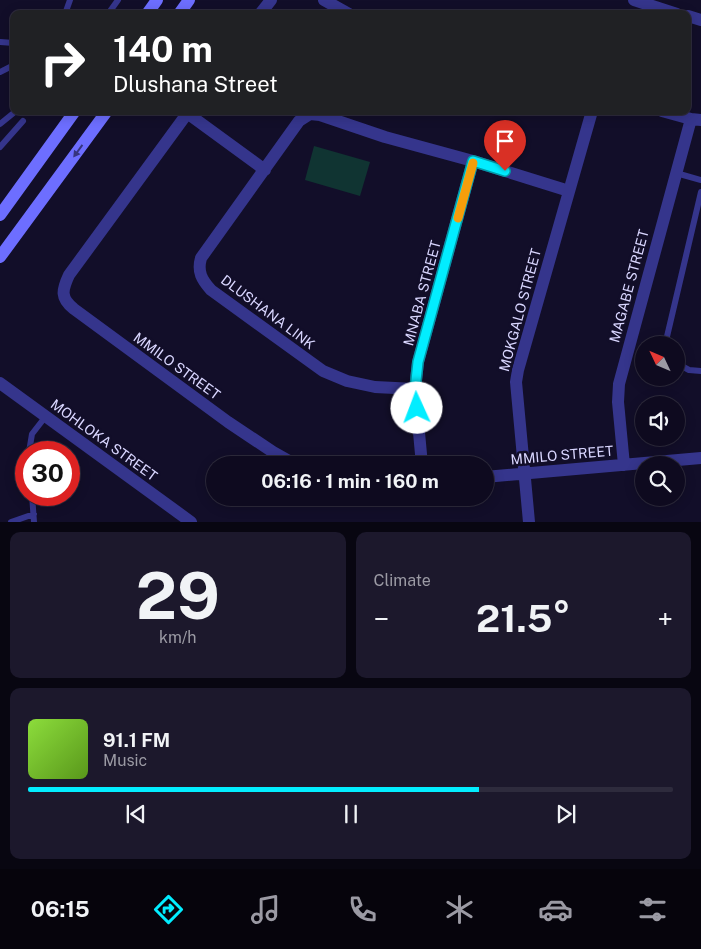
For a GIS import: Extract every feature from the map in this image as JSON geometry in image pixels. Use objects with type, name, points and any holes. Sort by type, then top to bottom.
[{"type":"main road","points":[[0,214],[72,115]]},
{"type":"main road","points":[[0,257],[104,115]]},
{"type":"street","points":[[263,10],[271,0]]},
{"type":"street","points":[[324,0],[342,10]]},
{"type":"street","points":[[634,0],[651,2],[668,10]]},
{"type":"street","name":"MMILO STREET","points":[[186,115],[69,276],[63,287],[63,292],[66,301],[74,310],[228,422],[280,456]]},
{"type":"street","points":[[192,115],[265,170]]},
{"type":"street","name":"DLUSHANA LINK","points":[[308,115],[299,121],[201,258],[200,276],[212,290],[323,371],[347,381],[415,390]]},
{"type":"street","name":"DLUSHANA LINK","points":[[321,115],[385,137],[473,161],[569,191]]},
{"type":"street","name":"MOKGALO STREET","points":[[529,522],[517,376],[591,115]]},
{"type":"street","points":[[679,115],[696,119]]},
{"type":"street","name":"MAGABE STREET","points":[[624,465],[618,402],[619,384],[676,173],[696,119]]},
{"type":"street","name":"MNABA STREET","points":[[421,456],[415,390],[418,362],[473,161]]},
{"type":"street","name":"MOHLOKA STREET","points":[[0,383],[46,416],[177,518],[191,522]]},
{"type":"street","name":"MMILO STREET","points":[[494,476],[701,458]]},
{"type":"lane","points":[[0,124],[11,115]]},
{"type":"lane","points":[[0,147],[23,122]]},
{"type":"lane","points":[[676,173],[701,180]]},
{"type":"lane","points":[[667,336],[701,192]]},
{"type":"lane","points":[[685,368],[701,371]]},
{"type":"lane","points":[[31,441],[32,434],[46,416]]},
{"type":"lane","points":[[33,506],[34,522]]},
{"type":"lane","points":[[11,522],[34,514]]},
{"type":"green space","points":[[314,146],[370,162],[360,196],[305,180]]},
{"type":"slow traffic","points":[[458,218],[473,163]]},
{"type":"route","points":[[417,408],[415,390],[418,362],[473,161],[505,171]]}]
